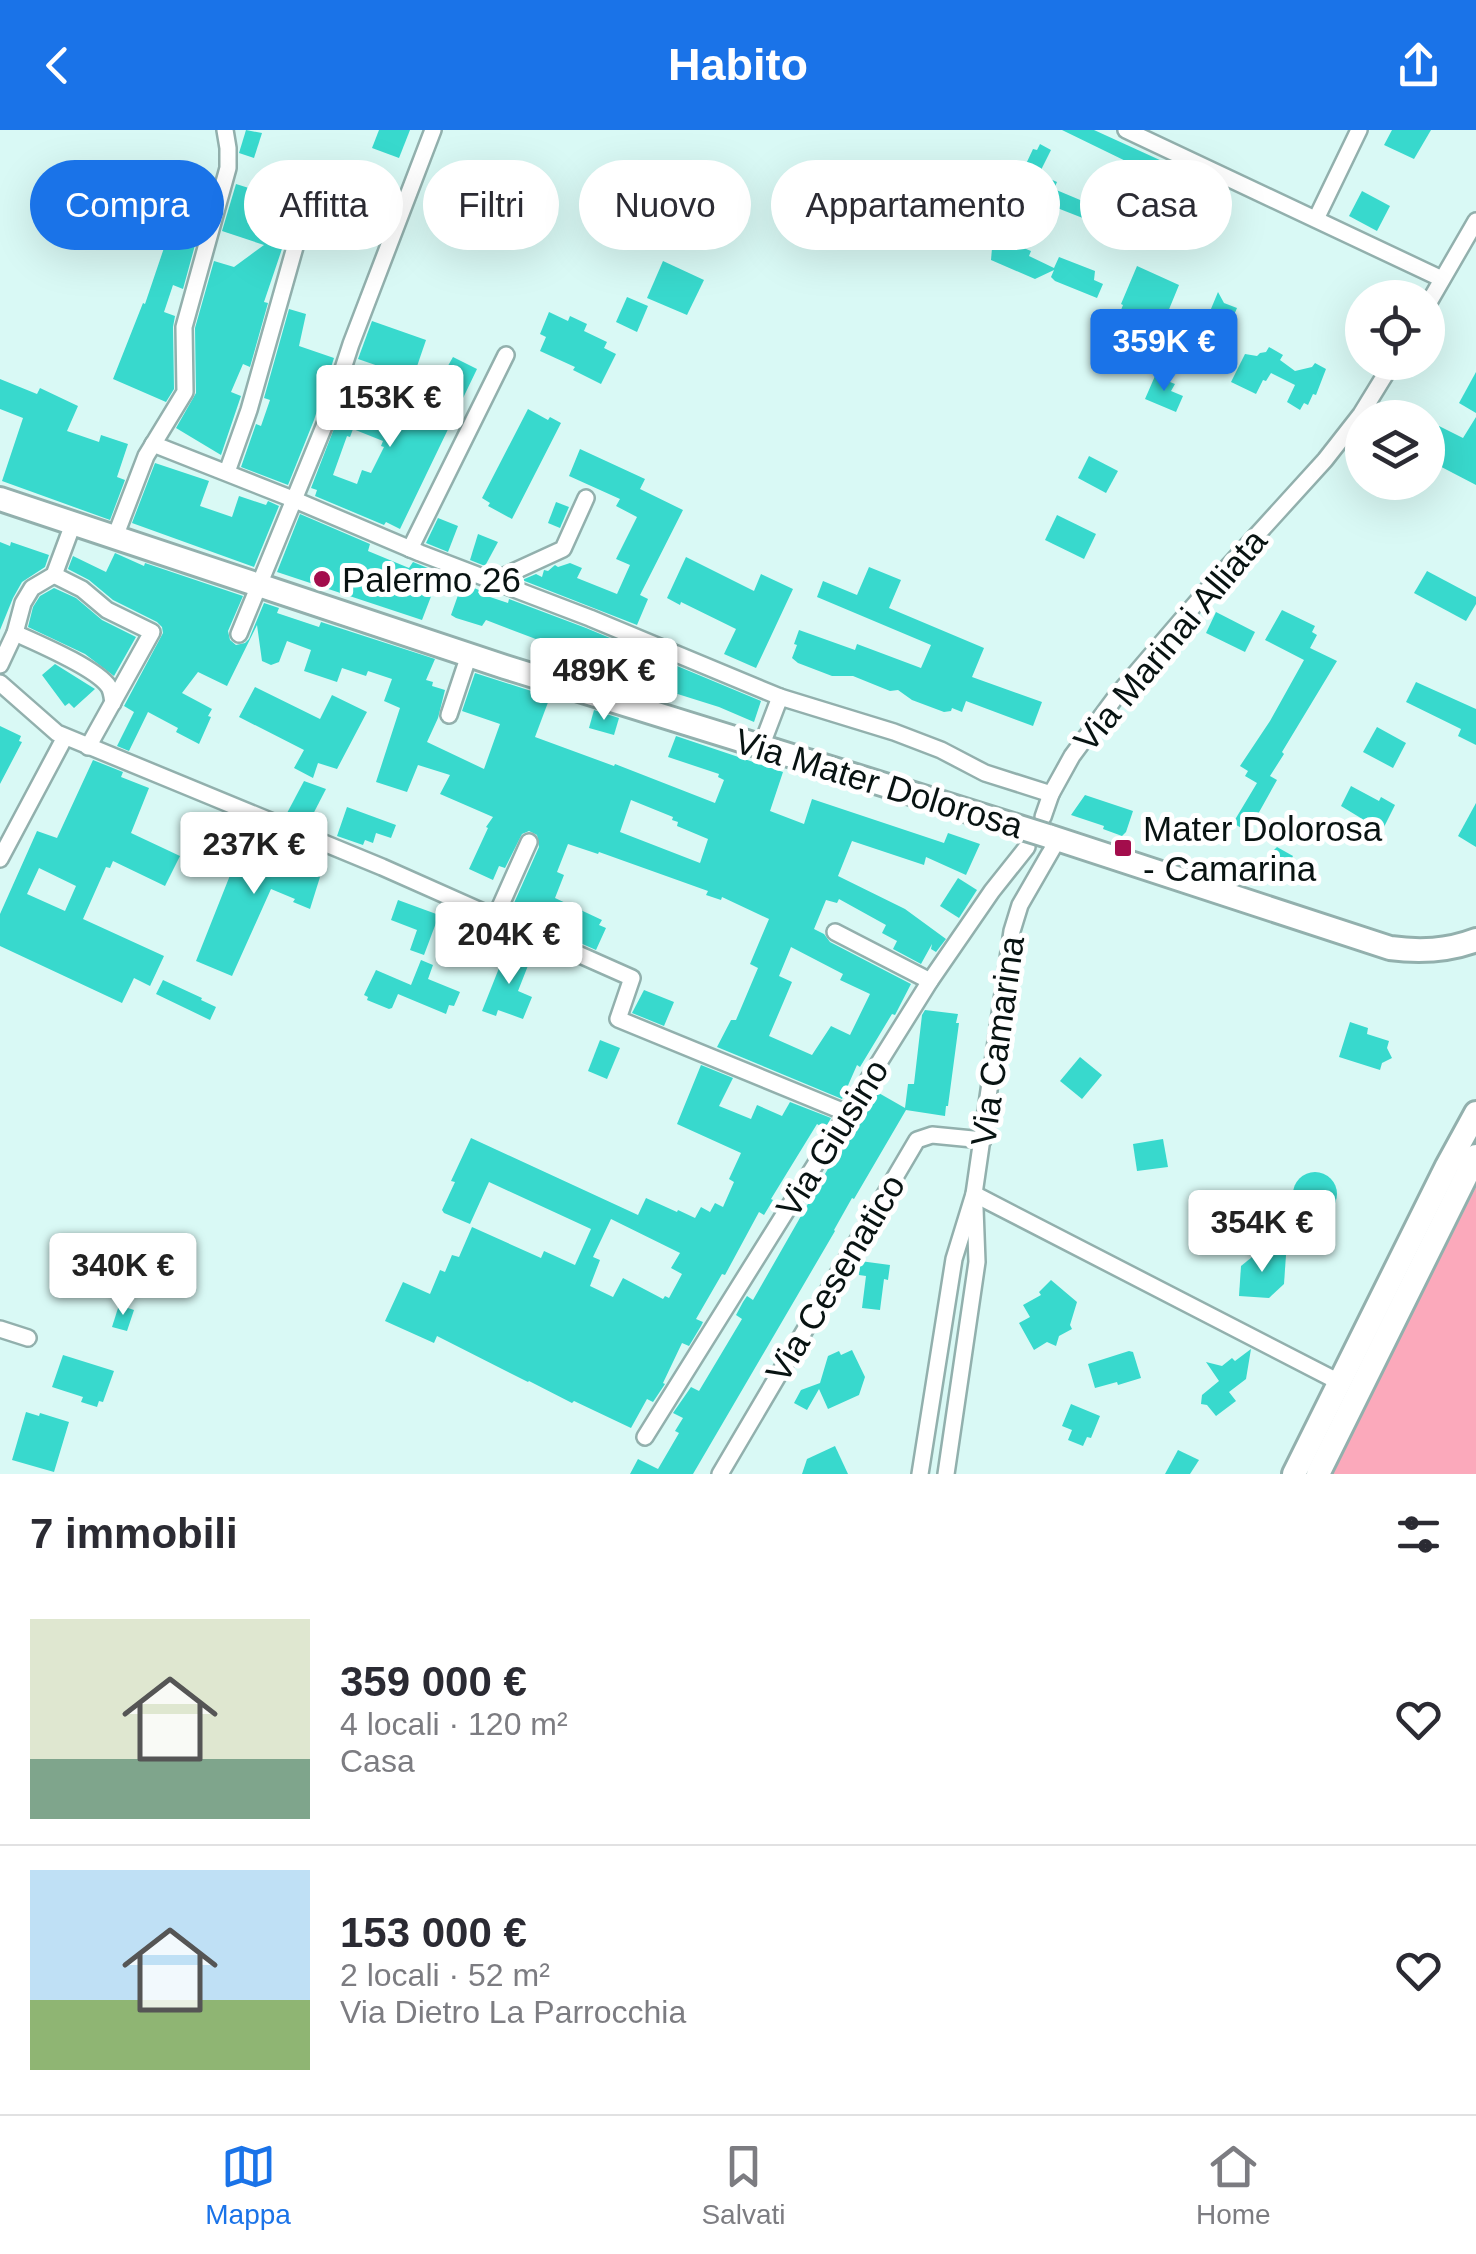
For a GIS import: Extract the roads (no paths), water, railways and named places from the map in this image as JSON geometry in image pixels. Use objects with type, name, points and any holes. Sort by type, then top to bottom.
[{"type":"street","points":[[116,537],[146,456],[185,392],[184,327],[228,168],[225,130]]},
{"type":"street","points":[[238,634],[295,500],[433,130]]},
{"type":"street","points":[[1126,130],[1442,278],[1476,221]]},
{"type":"street","points":[[1316,220],[1360,130]]},
{"type":"street","points":[[226,472],[253,395],[294,250]]},
{"type":"street","points":[[410,549],[506,355]]},
{"type":"street","name":"Via Marinai Alliata","points":[[1051,794],[1094,723],[1324,460],[1382,380]]},
{"type":"street","points":[[154,444],[780,697],[894,732],[942,750],[985,773],[1051,794]]},
{"type":"street","points":[[497,583],[507,574],[563,549],[586,498]]},
{"type":"street","name":"Via Mater Dolorosa","points":[[0,500],[469,656],[1044,835],[1390,948],[1437,950],[1476,940]]},
{"type":"street","points":[[0,665],[23,603],[32,588],[54,575],[73,524]]},
{"type":"street","points":[[54,575],[82,589],[107,610],[152,632],[88,747]]},
{"type":"street","points":[[15,633],[89,671],[108,686],[113,703]]},
{"type":"street","points":[[449,716],[469,656]]},
{"type":"street","points":[[0,682],[61,735],[382,867],[632,978],[618,1019],[847,1113]]},
{"type":"street","points":[[762,746],[780,697]]},
{"type":"street","points":[[0,859],[61,735]]},
{"type":"street","name":"Via Giusino","points":[[646,1436],[930,981],[992,892],[1044,835],[1051,794]]},
{"type":"street","name":"Via Camarina","points":[[920,1474],[954,1258],[974,1194],[1012,930],[1044,835]]},
{"type":"street","points":[[495,918],[529,842]]},
{"type":"street","points":[[834,932],[930,981]]},
{"type":"street","points":[[1294,1474],[1446,1166],[1476,1114]]},
{"type":"street","name":"Via Cesenatico","points":[[720,1474],[917,1140],[932,1135],[982,1140]]},
{"type":"street","points":[[1318,1474],[1476,1156]]},
{"type":"street","points":[[974,1194],[1338,1382]]},
{"type":"street","name":"Via Camarina","points":[[946,1474],[977,1262],[974,1194]]},
{"type":"street","points":[[0,1330],[28,1338]]},
{"type":"place","name":"Palermo 26","points":[[322,579]]},
{"type":"place","name":"Mater Dolorosa - Camarina","points":[[1123,848]]}]
